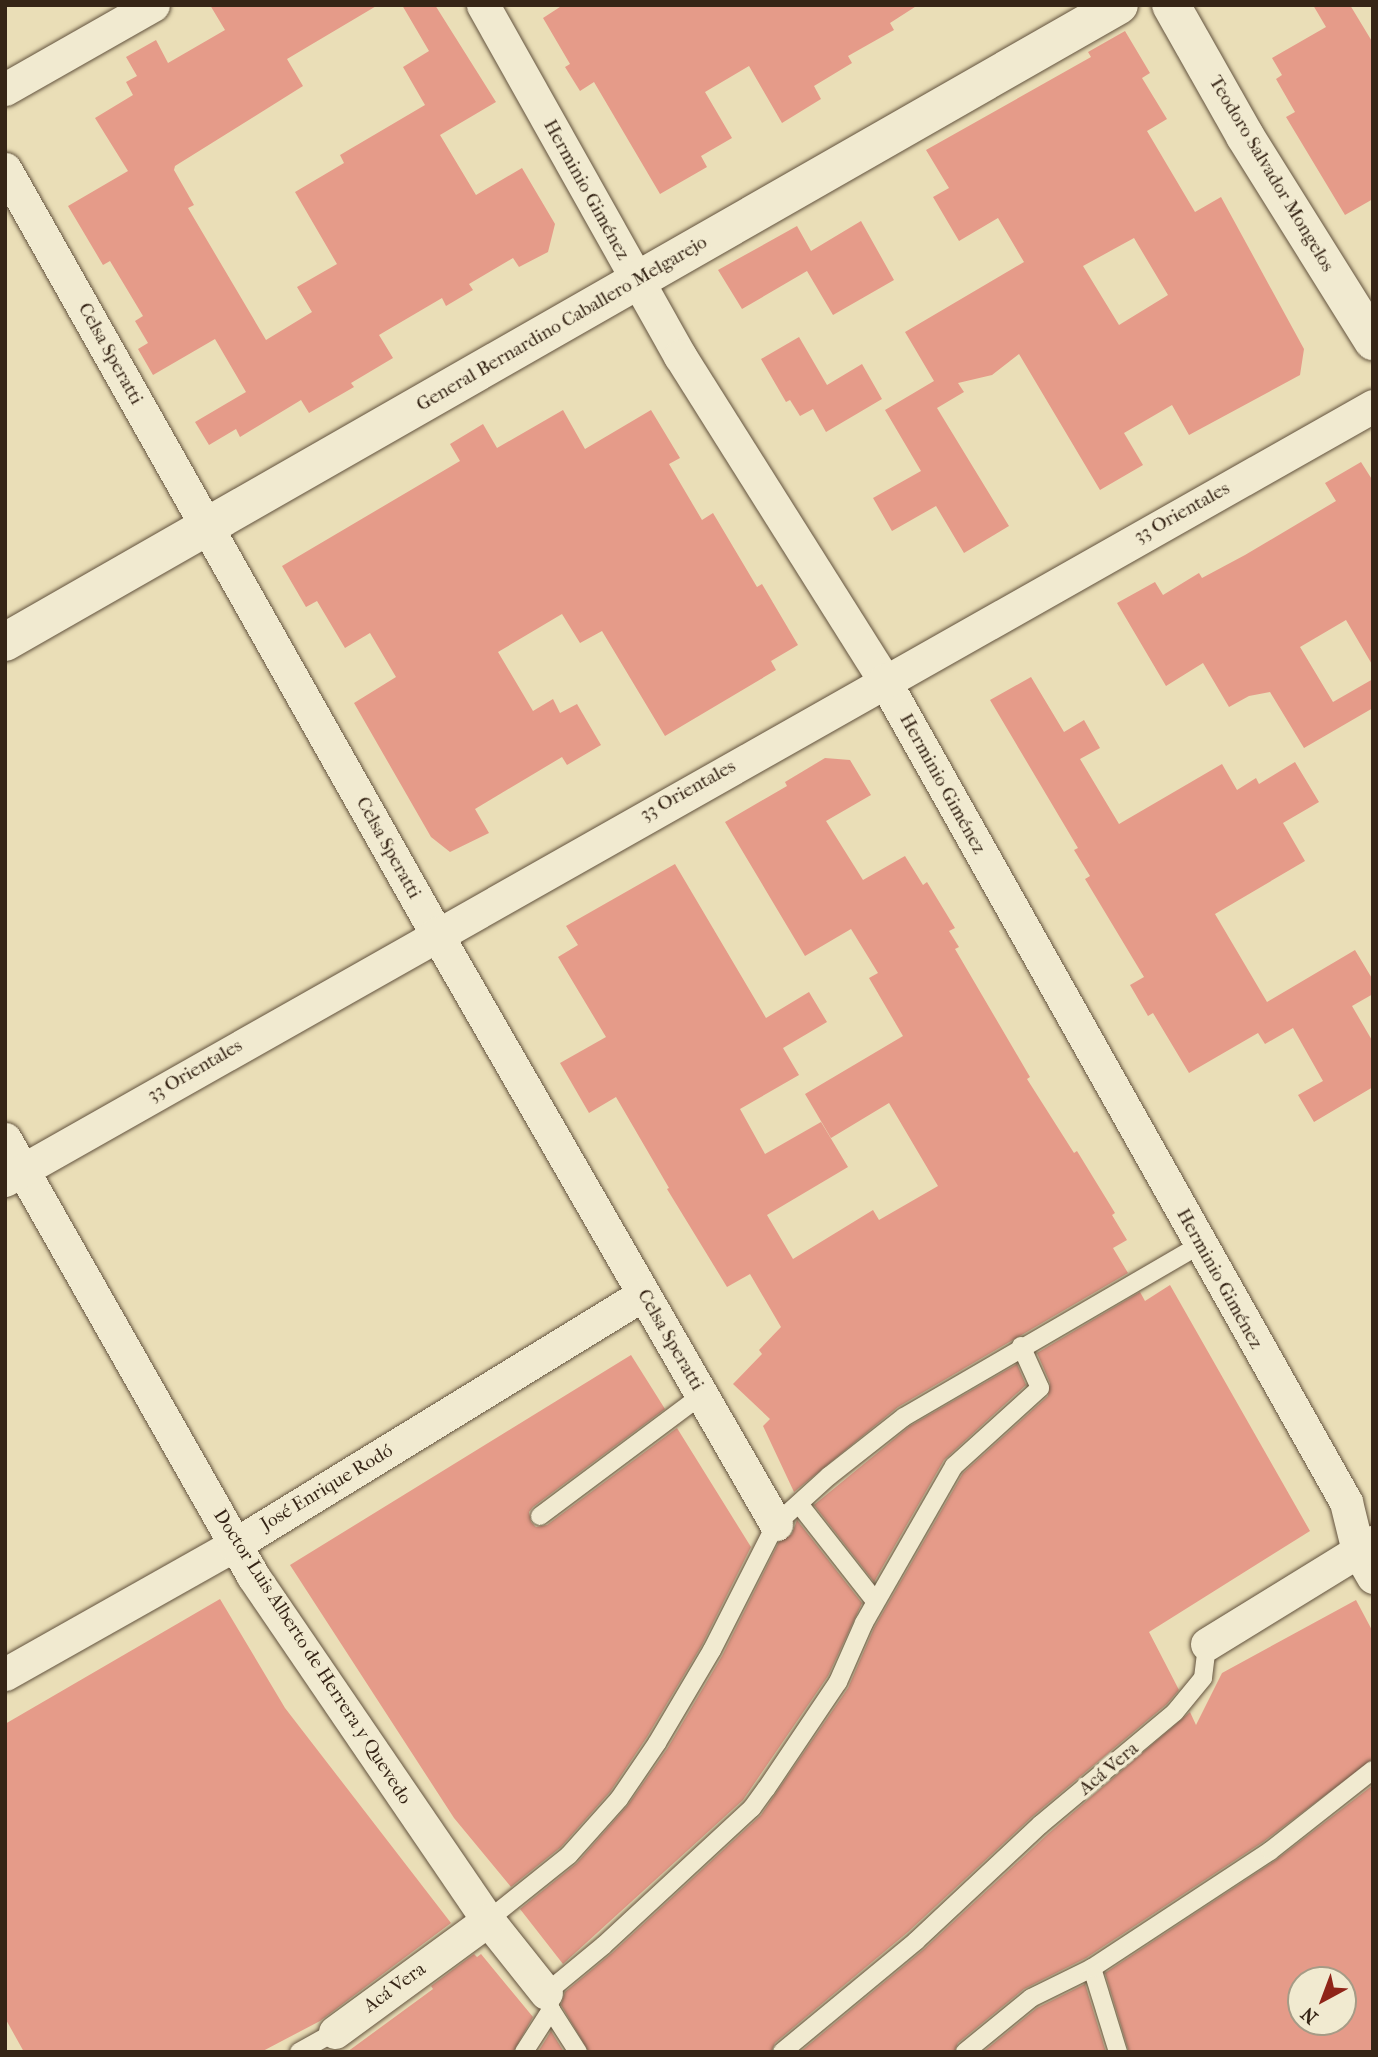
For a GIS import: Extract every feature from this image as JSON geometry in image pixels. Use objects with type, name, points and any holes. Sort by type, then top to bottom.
[{"type":"street","points":[[5,89],[153,5]]},
{"type":"street","name":"Herminio Giménez","points":[[483,5],[680,356],[884,680],[1199,1245],[1346,1502],[1368,1557]]},
{"type":"street","name":"General Bernardino Caballero Melgarejo","points":[[5,642],[1119,5]]},
{"type":"street","name":"Teodoro Salvador Mongelos","points":[[1171,5],[1245,136],[1373,341]]},
{"type":"street","name":"Celsa Speratti","points":[[5,169],[643,1294],[702,1395],[787,1514]]},
{"type":"street","name":"33 Orientales","points":[[14,1175],[436,933],[1373,406]]},
{"type":"street","name":"Doctor Luis Alberto de Herrera y Quevedo","points":[[5,1139],[14,1175],[234,1545],[488,1920],[548,2002]]},
{"type":"street","name":"José Enrique Rodó","points":[[5,1674],[234,1545],[643,1294]]},
{"type":"street","name":"Acá Vera","points":[[1207,1644],[1368,1557]]},
{"type":"street","name":"Acá Vera","points":[[335,2032],[488,1920]]},
{"type":"lane","points":[[488,1920],[569,1855],[620,1799],[712,1650],[787,1514],[904,1417],[1021,1346],[1051,1334],[1199,1245]]},
{"type":"lane","points":[[524,2052],[548,2002],[604,1945],[752,1808],[838,1682],[875,1601],[954,1465],[1040,1388],[1021,1346]]},
{"type":"lane","points":[[540,1516],[702,1395]]},
{"type":"lane","points":[[787,1514],[875,1601]]},
{"type":"lane","name":"Acá Vera","points":[[782,2052],[916,1941],[1040,1825],[1175,1712],[1203,1678],[1207,1644]]},
{"type":"lane","points":[[965,2052],[1031,1998],[1092,1968],[1270,1851],[1373,1770]]},
{"type":"lane","points":[[1092,1968],[1118,2052]]},
{"type":"lane","name":"Doctor Luis Alberto de Herrera y Quevedo","points":[[548,2002],[578,2052]]},
{"type":"lane","name":"Acá Vera","points":[[299,2052],[335,2032]]},
{"type":"building","points":[[210,5],[378,5],[287,59],[303,86],[175,166],[174,170],[194,205],[188,208],[266,340],[312,312],[297,287],[337,264],[295,192],[344,163],[340,155],[425,105],[403,67],[429,51],[402,5],[435,5],[496,102],[440,135],[476,195],[522,168],[555,224],[548,252],[519,267],[513,258],[469,284],[473,290],[446,306],[442,298],[379,335],[393,358],[351,383],[354,387],[309,413],[301,400],[240,437],[236,429],[209,445],[195,422],[246,392],[215,339],[153,375],[138,349],[148,343],[135,321],[143,316],[110,261],[103,265],[68,206],[128,171],[95,118],[133,95],[126,82],[137,76],[126,57],[156,40],[168,63],[225,30]]},
{"type":"building","points":[[563,5],[918,5],[890,23],[894,30],[848,56],[852,63],[814,86],[821,99],[782,123],[749,66],[705,92],[732,138],[701,156],[707,167],[660,194],[594,82],[580,91],[565,67],[570,64],[543,18]]},
{"type":"building","points":[[1313,5],[1350,5],[1373,43],[1373,199],[1345,215],[1286,117],[1295,112],[1276,79],[1282,75],[1272,58],[1326,27]]},
{"type":"building","points":[[1125,31],[1150,73],[1142,78],[1167,119],[1147,131],[1195,212],[1221,197],[1304,349],[1300,375],[1189,435],[1172,405],[1124,433],[1143,465],[1100,490],[1019,354],[992,375],[958,383],[964,392],[937,408],[1009,526],[964,553],[936,506],[892,531],[873,498],[921,471],[885,410],[934,381],[905,332],[1024,262],[998,218],[959,241],[933,197],[949,188],[926,150],[1091,57],[1088,52]],"holes":[[[1134,238],[1168,295],[1119,325],[1083,266]]]},
{"type":"building","points":[[861,221],[894,280],[833,315],[807,271],[742,309],[718,270],[797,226],[811,251]]},
{"type":"building","points":[[799,337],[827,385],[862,364],[882,399],[826,432],[813,409],[800,416],[790,400],[786,402],[761,359]]},
{"type":"building","points":[[563,410],[585,449],[651,410],[680,458],[669,464],[702,520],[713,513],[757,587],[762,584],[798,645],[771,661],[776,670],[665,736],[602,631],[580,643],[562,614],[498,652],[533,711],[553,699],[560,713],[577,704],[601,745],[567,765],[562,757],[475,809],[489,833],[450,852],[431,837],[354,703],[396,677],[370,633],[345,648],[317,601],[306,607],[282,566],[460,461],[450,444],[483,424],[497,448]]},
{"type":"building","points":[[1361,462],[1373,481],[1373,666],[1346,620],[1300,647],[1333,702],[1373,679],[1373,708],[1304,748],[1270,692],[1249,696],[1229,707],[1203,663],[1166,686],[1117,603],[1155,582],[1163,595],[1199,573],[1202,578],[1245,555],[1336,501],[1325,483]]},
{"type":"building","points":[[1031,677],[1064,732],[1084,720],[1100,748],[1080,759],[1119,824],[1222,764],[1237,790],[1256,778],[1259,784],[1295,762],[1319,802],[1283,823],[1305,861],[1215,914],[1267,1002],[1355,950],[1373,980],[1373,994],[1352,1006],[1373,1042],[1373,1087],[1314,1122],[1298,1095],[1323,1081],[1293,1028],[1265,1044],[1258,1033],[1189,1073],[1153,1013],[1148,1016],[1130,985],[1144,977],[1085,879],[1090,876],[1074,850],[1078,848],[990,700]]},
{"type":"building","points":[[825,758],[850,760],[871,795],[826,821],[863,880],[905,856],[923,885],[927,882],[955,928],[949,931],[959,947],[955,949],[1030,1077],[1027,1079],[1074,1153],[1077,1151],[1115,1213],[1112,1215],[1127,1240],[1113,1248],[1128,1273],[898,1407],[794,1492],[763,1426],[770,1419],[733,1384],[762,1354],[759,1350],[781,1327],[750,1274],[727,1287],[667,1189],[669,1188],[616,1097],[589,1113],[560,1063],[606,1037],[558,957],[578,945],[566,926],[675,864],[766,1018],[809,992],[827,1022],[783,1048],[799,1075],[740,1109],[765,1154],[821,1122],[848,1167],[767,1215],[793,1259],[873,1210],[879,1220],[938,1186],[889,1103],[831,1138],[805,1094],[903,1036],[869,978],[878,973],[851,929],[805,956],[725,822],[787,786],[785,782]]},
{"type":"building","points":[[1170,1285],[1310,1531],[1149,1632],[1179,1690],[1167,1704],[1033,1816],[908,1932],[775,2043],[771,2052],[589,2052],[561,2005],[565,1992],[612,1953],[761,1815],[848,1688],[874,1628],[963,1473],[1048,1396],[1050,1383],[1037,1353],[1140,1292],[1145,1301]]},
{"type":"building","points":[[631,1355],[665,1409],[533,1507],[529,1512],[531,1522],[536,1527],[547,1525],[677,1428],[751,1547],[702,1645],[647,1737],[610,1792],[561,1847],[511,1887],[454,1818],[290,1565]]},
{"type":"building","points":[[1017,1364],[1026,1385],[944,1460],[874,1582],[814,1505],[910,1426]]},
{"type":"building","points":[[797,1520],[862,1603],[828,1676],[743,1800],[563,1964],[520,1909],[577,1863],[628,1805],[667,1749],[722,1656],[779,1542],[792,1534]]},
{"type":"building","points":[[220,1599],[285,1708],[451,1923],[320,2021],[261,2052],[24,2052],[5,2018],[5,1724]]},
{"type":"building","points":[[1356,1600],[1373,1632],[1373,1759],[1263,1842],[1086,1958],[1024,1989],[958,2043],[954,2052],[800,2052],[923,1950],[1048,1834],[1190,1712],[1196,1725],[1222,1673]]},
{"type":"building","points":[[1373,1785],[1373,2052],[1129,2052],[1105,1973],[1276,1860]]},
{"type":"building","points":[[474,1954],[477,1957],[481,1954],[533,2017],[513,2052],[347,2052],[433,1989],[431,1986]]},
{"type":"building","points":[[1085,1984],[1106,2052],[983,2052],[1037,2008]]},
{"type":"building","points":[[551,2031],[564,2052],[538,2052]]}]
